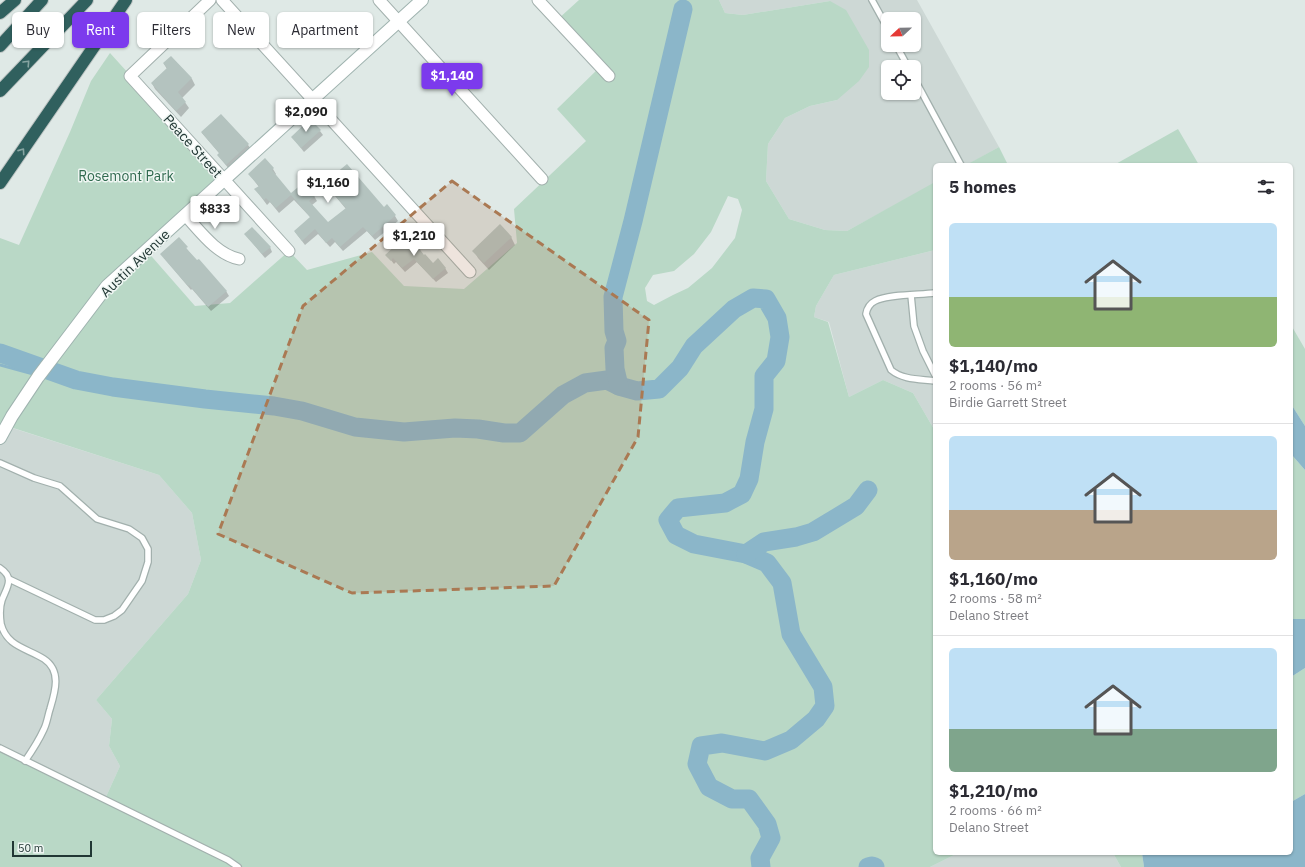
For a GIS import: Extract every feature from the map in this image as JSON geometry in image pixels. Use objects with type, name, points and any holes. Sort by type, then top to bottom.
[{"type":"highway","points":[[0,13],[15,0]]},
{"type":"highway","points":[[0,46],[42,0]]},
{"type":"highway","points":[[0,91],[86,0]]},
{"type":"highway","points":[[0,183],[126,0]]},
{"type":"street","name":"Peace Street","points":[[210,0],[130,76],[289,251]]},
{"type":"street","points":[[222,0],[470,272]]},
{"type":"street","points":[[379,0],[542,179]]},
{"type":"street","name":"Austin Avenue","points":[[0,438],[12,416],[46,365],[107,286],[224,179],[313,101],[422,0]]},
{"type":"street","points":[[538,0],[609,76]]},
{"type":"street","points":[[185,215],[213,245],[231,258],[239,260]]},
{"type":"lane","points":[[872,0],[881,17]]},
{"type":"lane","points":[[921,91],[960,163]]},
{"type":"lane","points":[[933,293],[889,297],[874,302],[867,310],[868,319],[891,370],[896,374],[905,377],[933,381]]},
{"type":"lane","points":[[911,295],[914,326],[923,351],[933,371]]},
{"type":"lane","points":[[0,463],[34,478],[60,486],[97,519],[130,529],[142,538],[148,549],[148,562],[142,581],[122,610],[114,616],[104,620],[96,620],[8,578]]},
{"type":"lane","points":[[0,568],[6,573],[8,578],[8,589],[1,601],[1,622],[4,632],[7,638],[16,645],[44,659],[51,666],[56,681],[56,686],[44,729],[25,760]]},
{"type":"lane","points":[[0,748],[228,860],[238,867]]},
{"type":"highlighted area","points":[[452,181],[649,320],[638,437],[554,586],[352,593],[218,534],[303,306]]},
{"type":"shaded area","points":[[719,0],[917,0],[999,147],[971,163],[933,163],[933,184],[847,231],[825,230],[789,219],[766,181],[768,144],[785,118],[810,106],[837,100],[830,1],[743,15],[725,13]]},
{"type":"shaded area","points":[[933,250],[933,428],[913,393],[883,380],[849,397],[829,322],[814,317],[816,306],[834,275]]},
{"type":"shaded area","points":[[6,426],[159,475],[192,513],[201,560],[188,594],[96,700],[112,719],[109,746],[120,766],[105,799],[0,748],[0,438]]},
{"type":"shaded area","points":[[954,855],[1114,855],[1121,867],[930,867]]},
{"type":"green space","name":"Rosemont Park","points":[[579,0],[719,0],[725,13],[743,15],[830,1],[846,10],[869,50],[869,67],[859,81],[837,100],[810,106],[785,118],[768,144],[766,181],[789,219],[825,230],[847,231],[933,183],[933,250],[834,275],[816,306],[814,317],[828,322],[849,397],[883,380],[913,393],[933,428],[933,855],[954,855],[930,867],[0,867],[0,748],[105,799],[120,766],[109,746],[112,719],[96,700],[188,594],[201,560],[192,513],[159,475],[7,426],[0,438],[0,238],[19,245],[70,132],[91,81],[110,53],[224,179],[146,250],[195,306],[230,303],[289,251],[307,270],[372,252],[404,286],[464,289],[517,243],[514,209],[586,141],[557,109],[600,67],[557,20]],"holes":[[[728,196],[738,199],[742,210],[735,238],[712,268],[688,288],[654,305],[647,301],[645,288],[653,275],[674,271],[694,254],[711,232]]]},
{"type":"green space","points":[[1178,129],[1198,163],[1118,163]]},
{"type":"green space","points":[[999,147],[1007,163],[970,163]]},
{"type":"green space","points":[[1293,328],[1305,349],[1305,426],[1293,407]]},
{"type":"green space","points":[[1293,456],[1305,470],[1305,619],[1293,619]]},
{"type":"green space","points":[[1305,668],[1305,794],[1293,801],[1293,676]]},
{"type":"green space","points":[[1114,855],[1142,855],[1144,867],[1121,867]]},
{"type":"water","points":[[1293,407],[1305,426],[1305,470],[1293,456]]},
{"type":"water","points":[[1293,619],[1305,619],[1305,668],[1293,676]]},
{"type":"water","points":[[1305,794],[1305,867],[1144,867],[1142,855],[1293,855],[1293,801]]},
{"type":"building","points":[[171,56],[192,78],[178,92],[186,102],[176,111],[151,83],[167,68],[163,63]]},
{"type":"building","points":[[221,114],[249,144],[226,165],[217,155],[219,153],[201,132]]},
{"type":"building","points":[[310,119],[321,130],[301,148],[291,137]]},
{"type":"building","points":[[265,158],[274,168],[272,170],[291,193],[303,183],[315,196],[309,201],[328,222],[346,208],[324,183],[347,164],[384,207],[387,204],[396,215],[372,236],[363,227],[340,247],[332,238],[326,243],[315,229],[302,241],[294,231],[310,217],[291,195],[276,208],[266,198],[264,200],[254,189],[259,186],[248,174]]},
{"type":"building","points":[[500,224],[512,237],[484,263],[472,251]]},
{"type":"building","points":[[252,227],[271,247],[262,254],[244,234]]},
{"type":"building","points":[[408,234],[424,255],[425,254],[433,263],[438,258],[446,268],[433,279],[414,259],[402,268],[393,258],[391,261],[385,255]]},
{"type":"building","points":[[179,237],[188,247],[186,248],[197,260],[199,259],[227,291],[208,307],[160,254]]},
{"type":"waterway","points":[[619,386],[615,369],[614,348],[617,341],[614,331],[613,297],[633,221],[683,9]]},
{"type":"waterway","points":[[0,353],[76,380],[113,387],[274,406],[302,411],[355,427],[404,432],[455,428],[478,429],[504,433],[520,433],[563,395],[585,383],[607,380],[619,386],[637,391],[659,389],[680,368],[694,346],[734,309],[753,298],[766,299],[777,318],[780,337],[776,361],[764,376],[764,409],[755,442],[749,479],[742,494],[725,503],[678,508],[668,520],[676,535],[694,544],[746,554],[767,563],[782,583],[791,634],[823,687],[825,706],[816,719],[791,740],[765,751],[722,743],[701,746],[697,764],[709,787],[732,799],[749,799],[767,824],[771,838],[760,858],[761,867]]},
{"type":"waterway","points":[[0,365],[37,375]]},
{"type":"waterway","points":[[42,376],[150,397],[364,423]]},
{"type":"waterway","points":[[746,554],[764,542],[796,537],[813,532],[856,506],[868,490]]},
{"type":"waterway","points":[[868,867],[875,867]]}]
